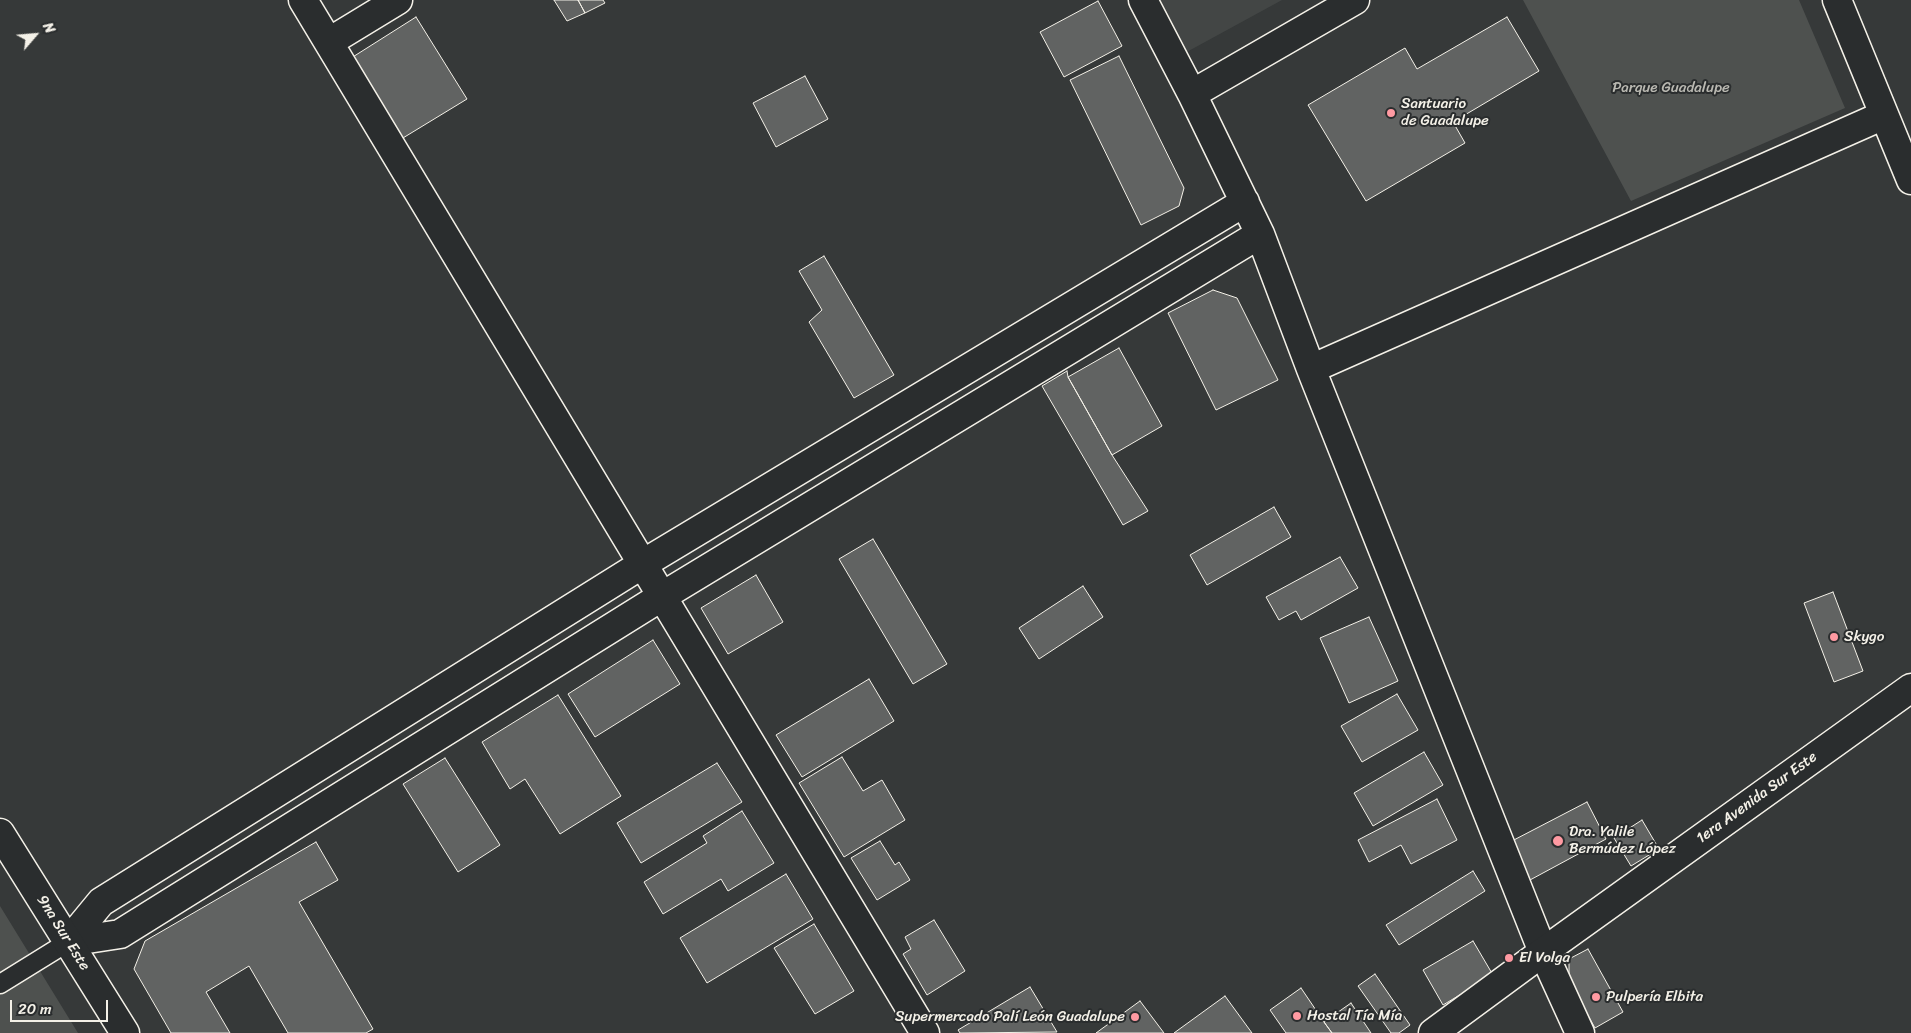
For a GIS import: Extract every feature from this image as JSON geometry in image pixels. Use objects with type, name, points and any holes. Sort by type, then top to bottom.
[{"type":"street","points":[[303,0],[641,565],[925,1033]]},
{"type":"street","points":[[329,42],[398,0]]},
{"type":"street","points":[[1143,0],[1192,94],[1260,234],[1310,369],[1543,952],[1580,1033]]},
{"type":"street","points":[[1192,94],[1355,0]]},
{"type":"street","points":[[1837,0],[1911,180]]},
{"type":"street","points":[[1310,369],[1884,115]]},
{"type":"street","points":[[68,942],[101,902],[641,565],[1245,202]]},
{"type":"street","points":[[68,942],[120,934],[661,597],[1260,234]]},
{"type":"street","name":"1era Avenida Sur Este","points":[[1433,1033],[1911,688]]},
{"type":"street","name":"9na Sur Este","points":[[0,833],[125,1033]]},
{"type":"lane","points":[[0,984],[68,942]]},
{"type":"shaded area","points":[[1159,0],[1282,0],[1183,54]]},
{"type":"green space","name":"Parque Guadalupe","points":[[1523,0],[1799,0],[1845,108],[1631,201]]},
{"type":"green space","points":[[0,906],[78,1033],[0,1033]]},
{"type":"building","points":[[554,0],[578,0],[585,13],[567,21]]},
{"type":"building","points":[[578,0],[603,0],[605,3],[585,13]]},
{"type":"building","points":[[1098,1],[1122,46],[1064,77],[1040,32]]},
{"type":"building","points":[[416,17],[467,99],[398,141],[348,60]]},
{"type":"building","name":"Santuario de Guadalupe","points":[[1507,17],[1539,71],[1453,122],[1465,143],[1366,201],[1308,105],[1405,48],[1417,69]]},
{"type":"building","points":[[1119,56],[1184,188],[1179,206],[1141,225],[1070,80]]},
{"type":"building","points":[[805,76],[828,119],[776,147],[753,103]]},
{"type":"building","points":[[824,256],[894,375],[854,398],[809,322],[822,310],[799,271]]},
{"type":"building","points":[[1213,290],[1237,298],[1278,380],[1216,410],[1168,313]]},
{"type":"building","points":[[1119,348],[1162,426],[1112,455],[1068,377]]},
{"type":"building","points":[[1067,371],[1068,377],[1112,455],[1148,511],[1123,525],[1042,386]]},
{"type":"building","points":[[1274,507],[1291,537],[1207,585],[1190,555]]},
{"type":"building","points":[[873,539],[947,664],[913,684],[839,559]]},
{"type":"building","points":[[1340,557],[1358,588],[1301,620],[1296,611],[1279,620],[1266,597]]},
{"type":"building","points":[[756,575],[783,622],[728,654],[701,608]]},
{"type":"building","points":[[1083,586],[1103,617],[1039,659],[1019,628]]},
{"type":"building","name":"Skygo","points":[[1833,592],[1863,671],[1834,682],[1804,603]]},
{"type":"building","points":[[1369,617],[1398,681],[1349,703],[1320,638]]},
{"type":"building","points":[[653,640],[680,684],[595,737],[568,694]]},
{"type":"building","points":[[869,679],[894,721],[802,777],[776,735]]},
{"type":"building","points":[[1397,694],[1418,730],[1362,762],[1341,726]]},
{"type":"building","points":[[558,695],[621,796],[560,834],[525,779],[510,789],[482,742]]},
{"type":"building","points":[[1424,752],[1443,785],[1373,826],[1354,793]]},
{"type":"building","points":[[842,757],[863,791],[882,780],[905,820],[844,857],[799,783]]},
{"type":"building","points":[[445,758],[500,845],[458,872],[403,784]]},
{"type":"building","points":[[717,763],[742,802],[641,863],[617,823]]},
{"type":"building","points":[[1437,799],[1457,840],[1411,864],[1401,845],[1369,862],[1358,840]]},
{"type":"building","name":"Dra. Yalile Bermúdez López","points":[[1587,802],[1606,839],[1530,880],[1510,842]]},
{"type":"building","points":[[742,811],[774,863],[728,891],[721,879],[663,914],[644,882],[707,843],[703,836]]},
{"type":"building","points":[[1642,820],[1659,849],[1631,866],[1614,838]]},
{"type":"building","points":[[880,841],[895,865],[899,862],[910,880],[877,900],[851,858]]},
{"type":"building","points":[[316,842],[338,880],[299,902],[373,1029],[366,1033],[288,1033],[249,966],[206,992],[230,1033],[171,1033],[134,969],[145,941]]},
{"type":"building","points":[[1473,871],[1485,891],[1399,945],[1386,925]]},
{"type":"building","points":[[786,874],[813,919],[707,983],[680,938]]},
{"type":"building","points":[[934,920],[965,971],[927,995],[903,954],[911,949],[905,937]]},
{"type":"building","points":[[814,924],[854,991],[815,1014],[774,948]]},
{"type":"building","points":[[1473,941],[1493,975],[1443,1005],[1423,970]]},
{"type":"building","name":"Pulpería Elbita","points":[[1588,949],[1623,1012],[1595,1028],[1569,982],[1569,959]]},
{"type":"building","points":[[1375,974],[1410,1025],[1399,1033],[1391,1033],[1358,986]]},
{"type":"building","points":[[1030,987],[1057,1032],[960,1033],[958,1030]]},
{"type":"building","name":"Hostal Tía Mía","points":[[1301,988],[1332,1033],[1286,1033],[1270,1010]]},
{"type":"building","points":[[1225,996],[1252,1033],[1174,1033]]},
{"type":"building","name":"Supermercado Palí León Guadalupe","points":[[1140,1001],[1164,1033],[1096,1033]]},
{"type":"building","points":[[1351,1003],[1371,1033],[1332,1033],[1324,1022]]},
{"type":"place","name":"Santuario de Guadalupe","points":[[1391,113]]},
{"type":"place","name":"Skygo","points":[[1834,637]]},
{"type":"place","name":"Dra. Yalile Bermúdez López","points":[[1558,841]]},
{"type":"place","name":"El Volga","points":[[1509,958]]},
{"type":"place","name":"Pulpería Elbita","points":[[1596,997]]},
{"type":"place","name":"Hostal Tía Mía","points":[[1297,1016]]},
{"type":"place","name":"Supermercado Palí León Guadalupe","points":[[1135,1017]]}]
